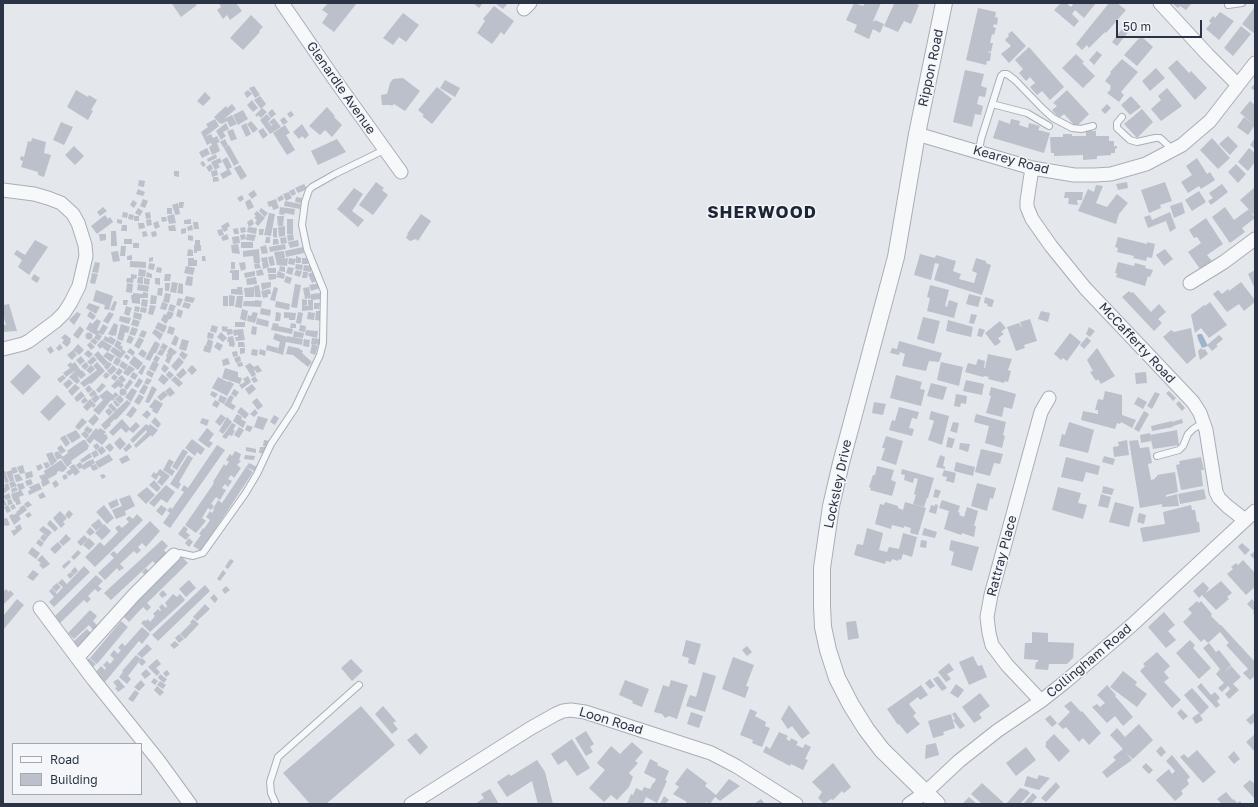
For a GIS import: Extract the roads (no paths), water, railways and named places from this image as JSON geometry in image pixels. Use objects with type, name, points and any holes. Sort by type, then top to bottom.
[{"type":"street","name":"Glenardle Avenue","points":[[282,3],[384,150],[402,172]]},
{"type":"street","name":"Rippon Road","points":[[918,134],[944,3]]},
{"type":"street","points":[[1160,3],[1238,85]]},
{"type":"street","name":"Kearey Road","points":[[918,134],[1032,168],[1074,175],[1111,174],[1146,164],[1182,145],[1210,121],[1255,63]]},
{"type":"street","name":"Locksley Drive","points":[[918,134],[896,257],[831,506],[822,568],[822,606],[823,627],[828,650],[837,678],[850,705],[882,750],[937,804]]},
{"type":"street","name":"McCafferty Road","points":[[1032,168],[1027,194],[1027,207],[1041,233],[1085,288],[1193,402],[1204,422],[1210,447],[1216,492],[1219,498],[1227,506],[1245,520]]},
{"type":"street","points":[[3,190],[34,194],[61,203],[73,214],[78,222],[85,245],[86,256],[79,286],[64,313],[56,321],[29,341],[3,349]]},
{"type":"street","points":[[1190,283],[1224,262],[1255,239]]},
{"type":"street","name":"Rattray Place","points":[[1041,701],[1007,665],[992,645],[989,633],[988,617],[991,595],[1039,419],[1041,412],[1049,398]]},
{"type":"street","name":"Collingham Road","points":[[925,793],[959,761],[997,731],[1041,701],[1065,682],[1132,624],[1255,511]]},
{"type":"street","points":[[77,658],[134,595],[174,555]]},
{"type":"street","points":[[40,608],[77,658],[158,760],[190,804]]},
{"type":"street","name":"Loon Road","points":[[411,804],[537,725],[563,711],[571,710],[591,714],[711,753],[736,766],[796,804]]},
{"type":"street","points":[[910,804],[925,793]]},
{"type":"lane","points":[[1228,5],[1242,3]]},
{"type":"lane","points":[[979,151],[981,139],[1001,76],[1007,74],[1053,118],[1072,128],[1081,129],[1093,126]]},
{"type":"lane","points":[[992,104],[1027,113],[1049,126]]},
{"type":"lane","points":[[1122,116],[1117,123],[1118,128],[1130,140],[1137,142],[1160,138],[1173,150]]},
{"type":"lane","points":[[174,555],[180,553],[193,556],[203,553],[245,494],[257,474],[271,444],[295,408],[320,355],[323,343],[324,291],[307,249],[302,225],[305,202],[309,190],[312,187],[384,150]]},
{"type":"lane","points":[[1157,456],[1179,450],[1183,446],[1188,434],[1204,422]]},
{"type":"lane","points":[[276,804],[271,793],[270,782],[278,757],[358,685]]},
{"type":"water","points":[[1202,334],[1208,346],[1202,348],[1197,335]]},
{"type":"district","name":"SHERWOOD","points":[[762,213]]}]
